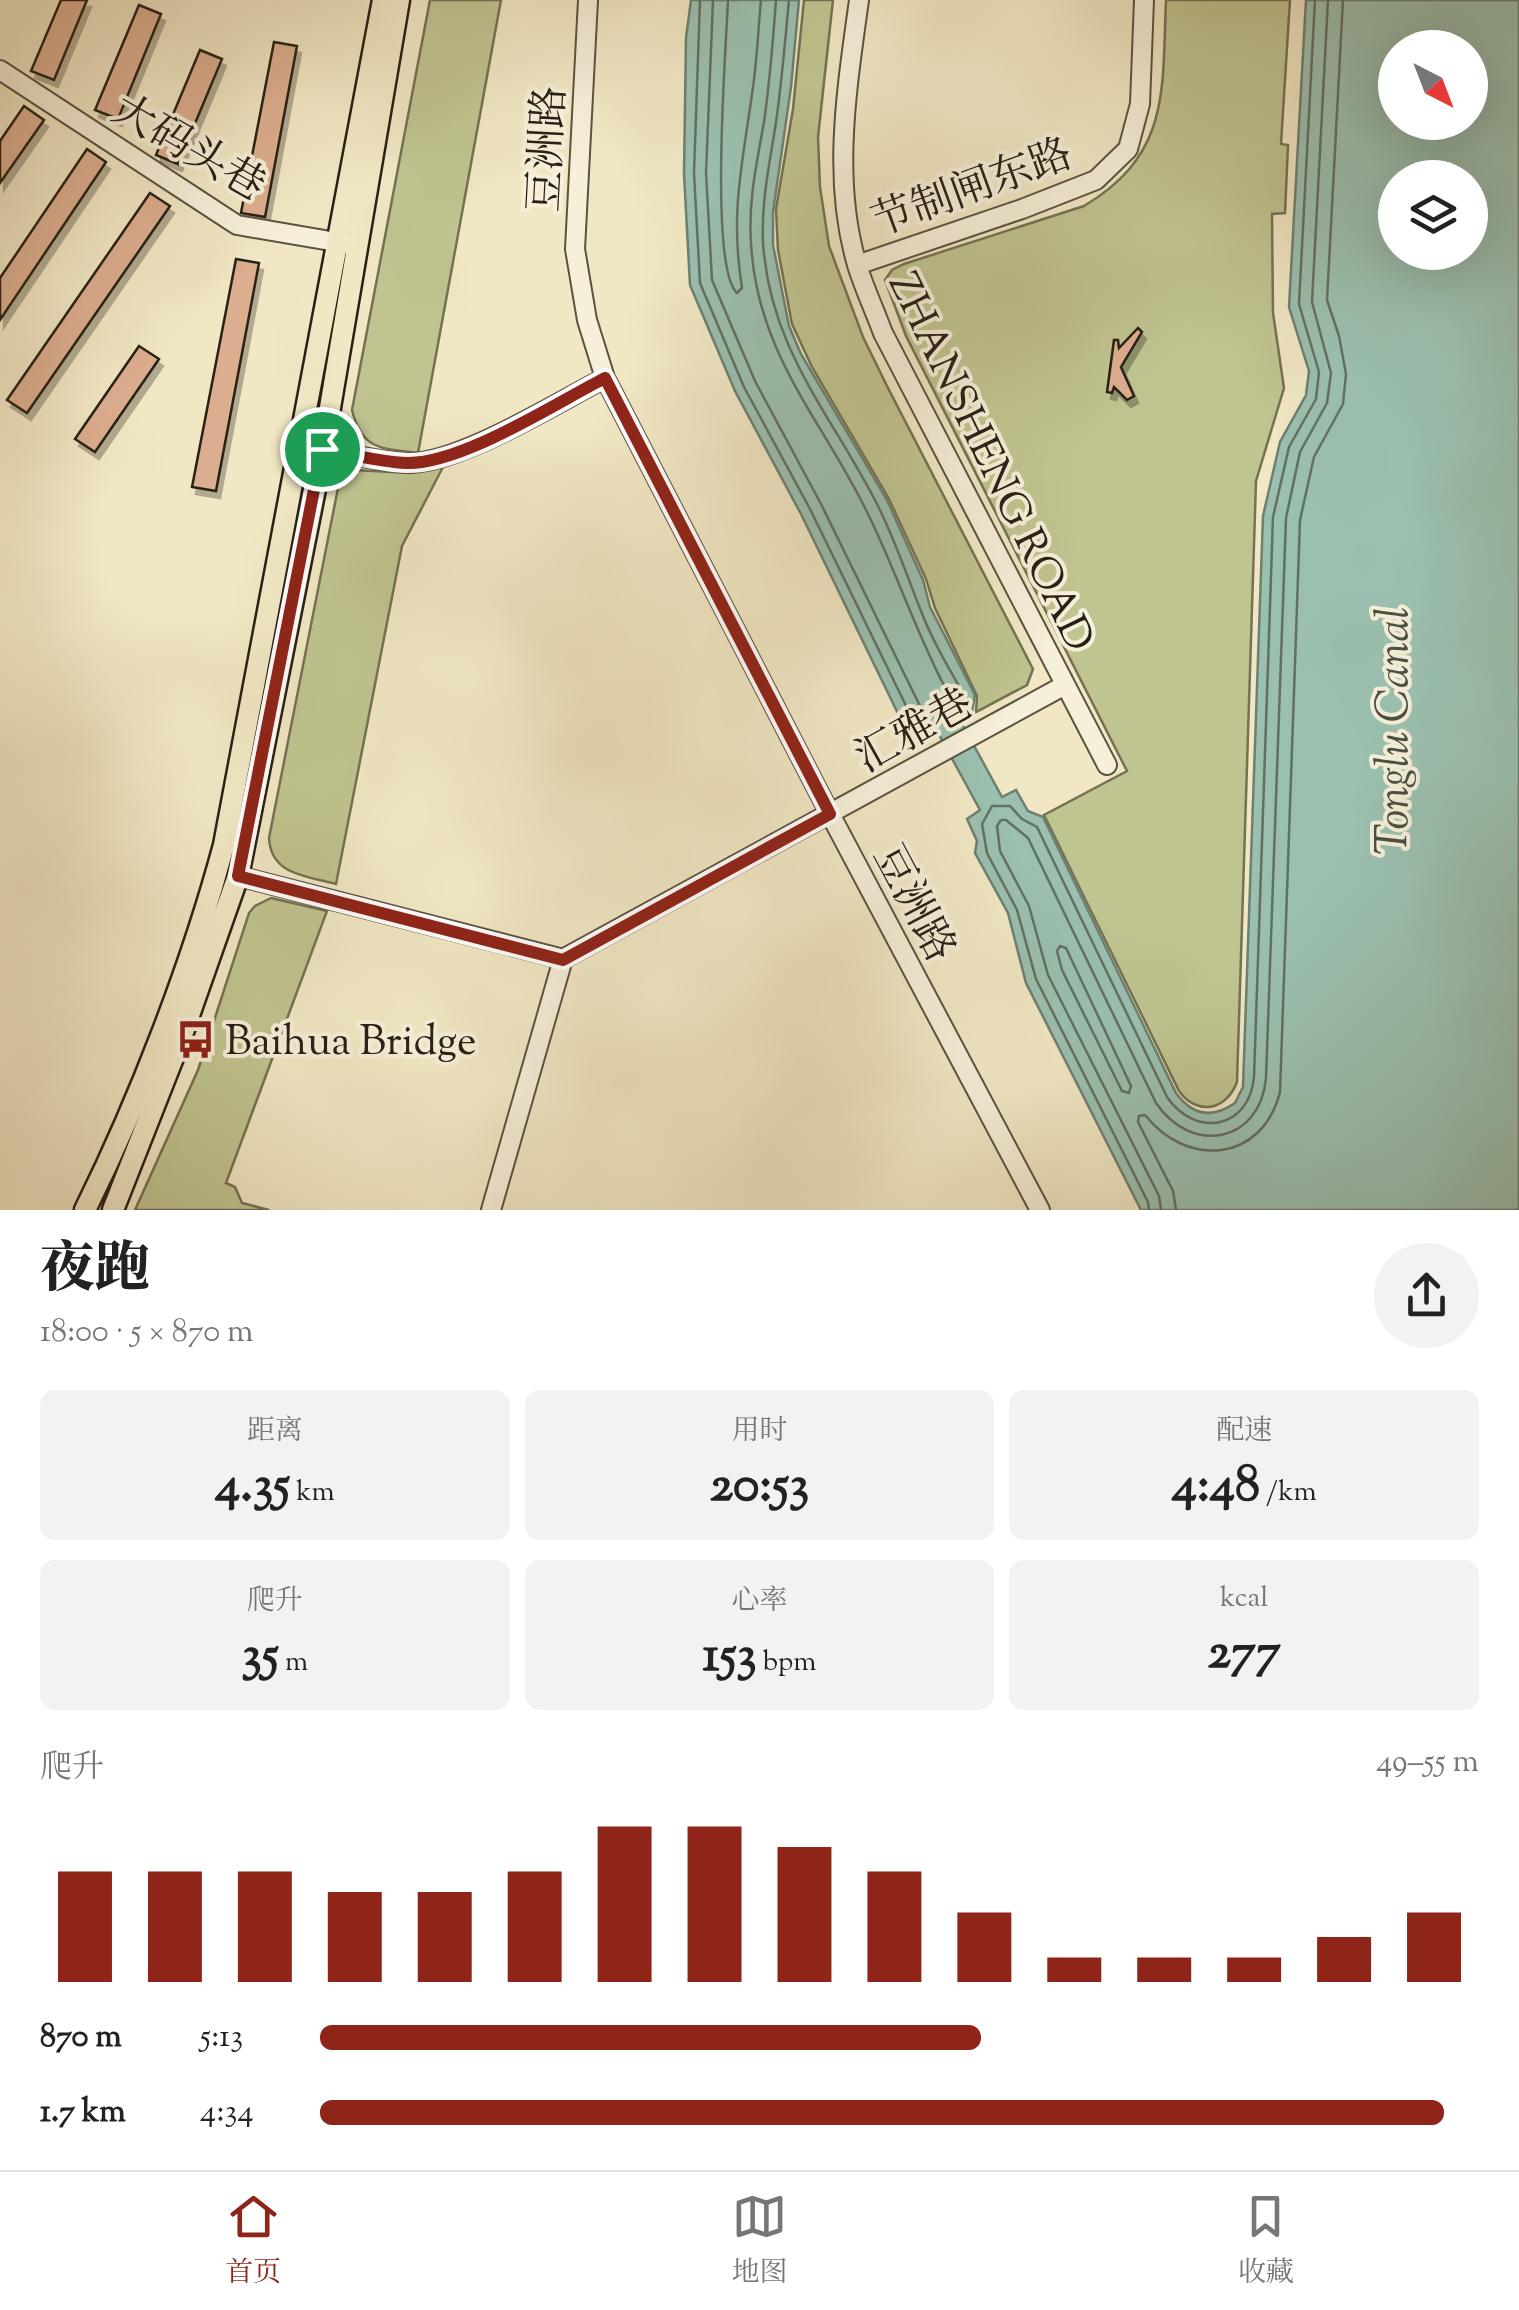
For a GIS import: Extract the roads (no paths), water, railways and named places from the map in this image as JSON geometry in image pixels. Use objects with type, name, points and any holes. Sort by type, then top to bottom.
[{"type":"main road","points":[[113,1210],[182,1035],[238,876],[322,449],[383,0]]},
{"type":"main road","points":[[85,1210],[142,1077],[205,914],[220,862],[400,0]]},
{"type":"street","name":"豆洲路","points":[[588,0],[575,248],[586,320],[605,378],[1040,1210]]},
{"type":"street","name":"ZHANSHENG ROAD","points":[[859,0],[843,114],[844,187],[857,265],[883,332],[1107,765]]},
{"type":"street","name":"节制闸东路","points":[[857,265],[1096,180],[1128,149],[1140,104],[1144,0]]},
{"type":"street","name":"大码头巷","points":[[0,70],[237,224],[348,244]]},
{"type":"street","points":[[322,449],[406,463],[434,460],[461,451],[605,378]]},
{"type":"street","name":"汇雅巷","points":[[563,960],[1064,685]]},
{"type":"street","points":[[238,876],[563,960],[492,1210]]},
{"type":"water","name":"Tonglu Canal","points":[[691,0],[799,0],[773,212],[773,245],[789,326],[801,354],[887,500],[923,580],[930,607],[975,695],[972,712],[960,720],[1002,797],[1016,790],[1028,811],[1043,817],[1176,1093],[1189,1106],[1210,1113],[1235,1103],[1243,1087],[1263,516],[1280,442],[1306,395],[1309,371],[1289,307],[1306,0],[1519,0],[1519,1210],[1141,1210],[1026,983],[1008,913],[975,853],[977,841],[967,819],[980,810],[937,731],[923,738],[907,732],[801,514],[735,391],[690,285],[684,174],[686,38]]},
{"type":"place","name":"Baihua Bridge","points":[[195,1039]]}]
